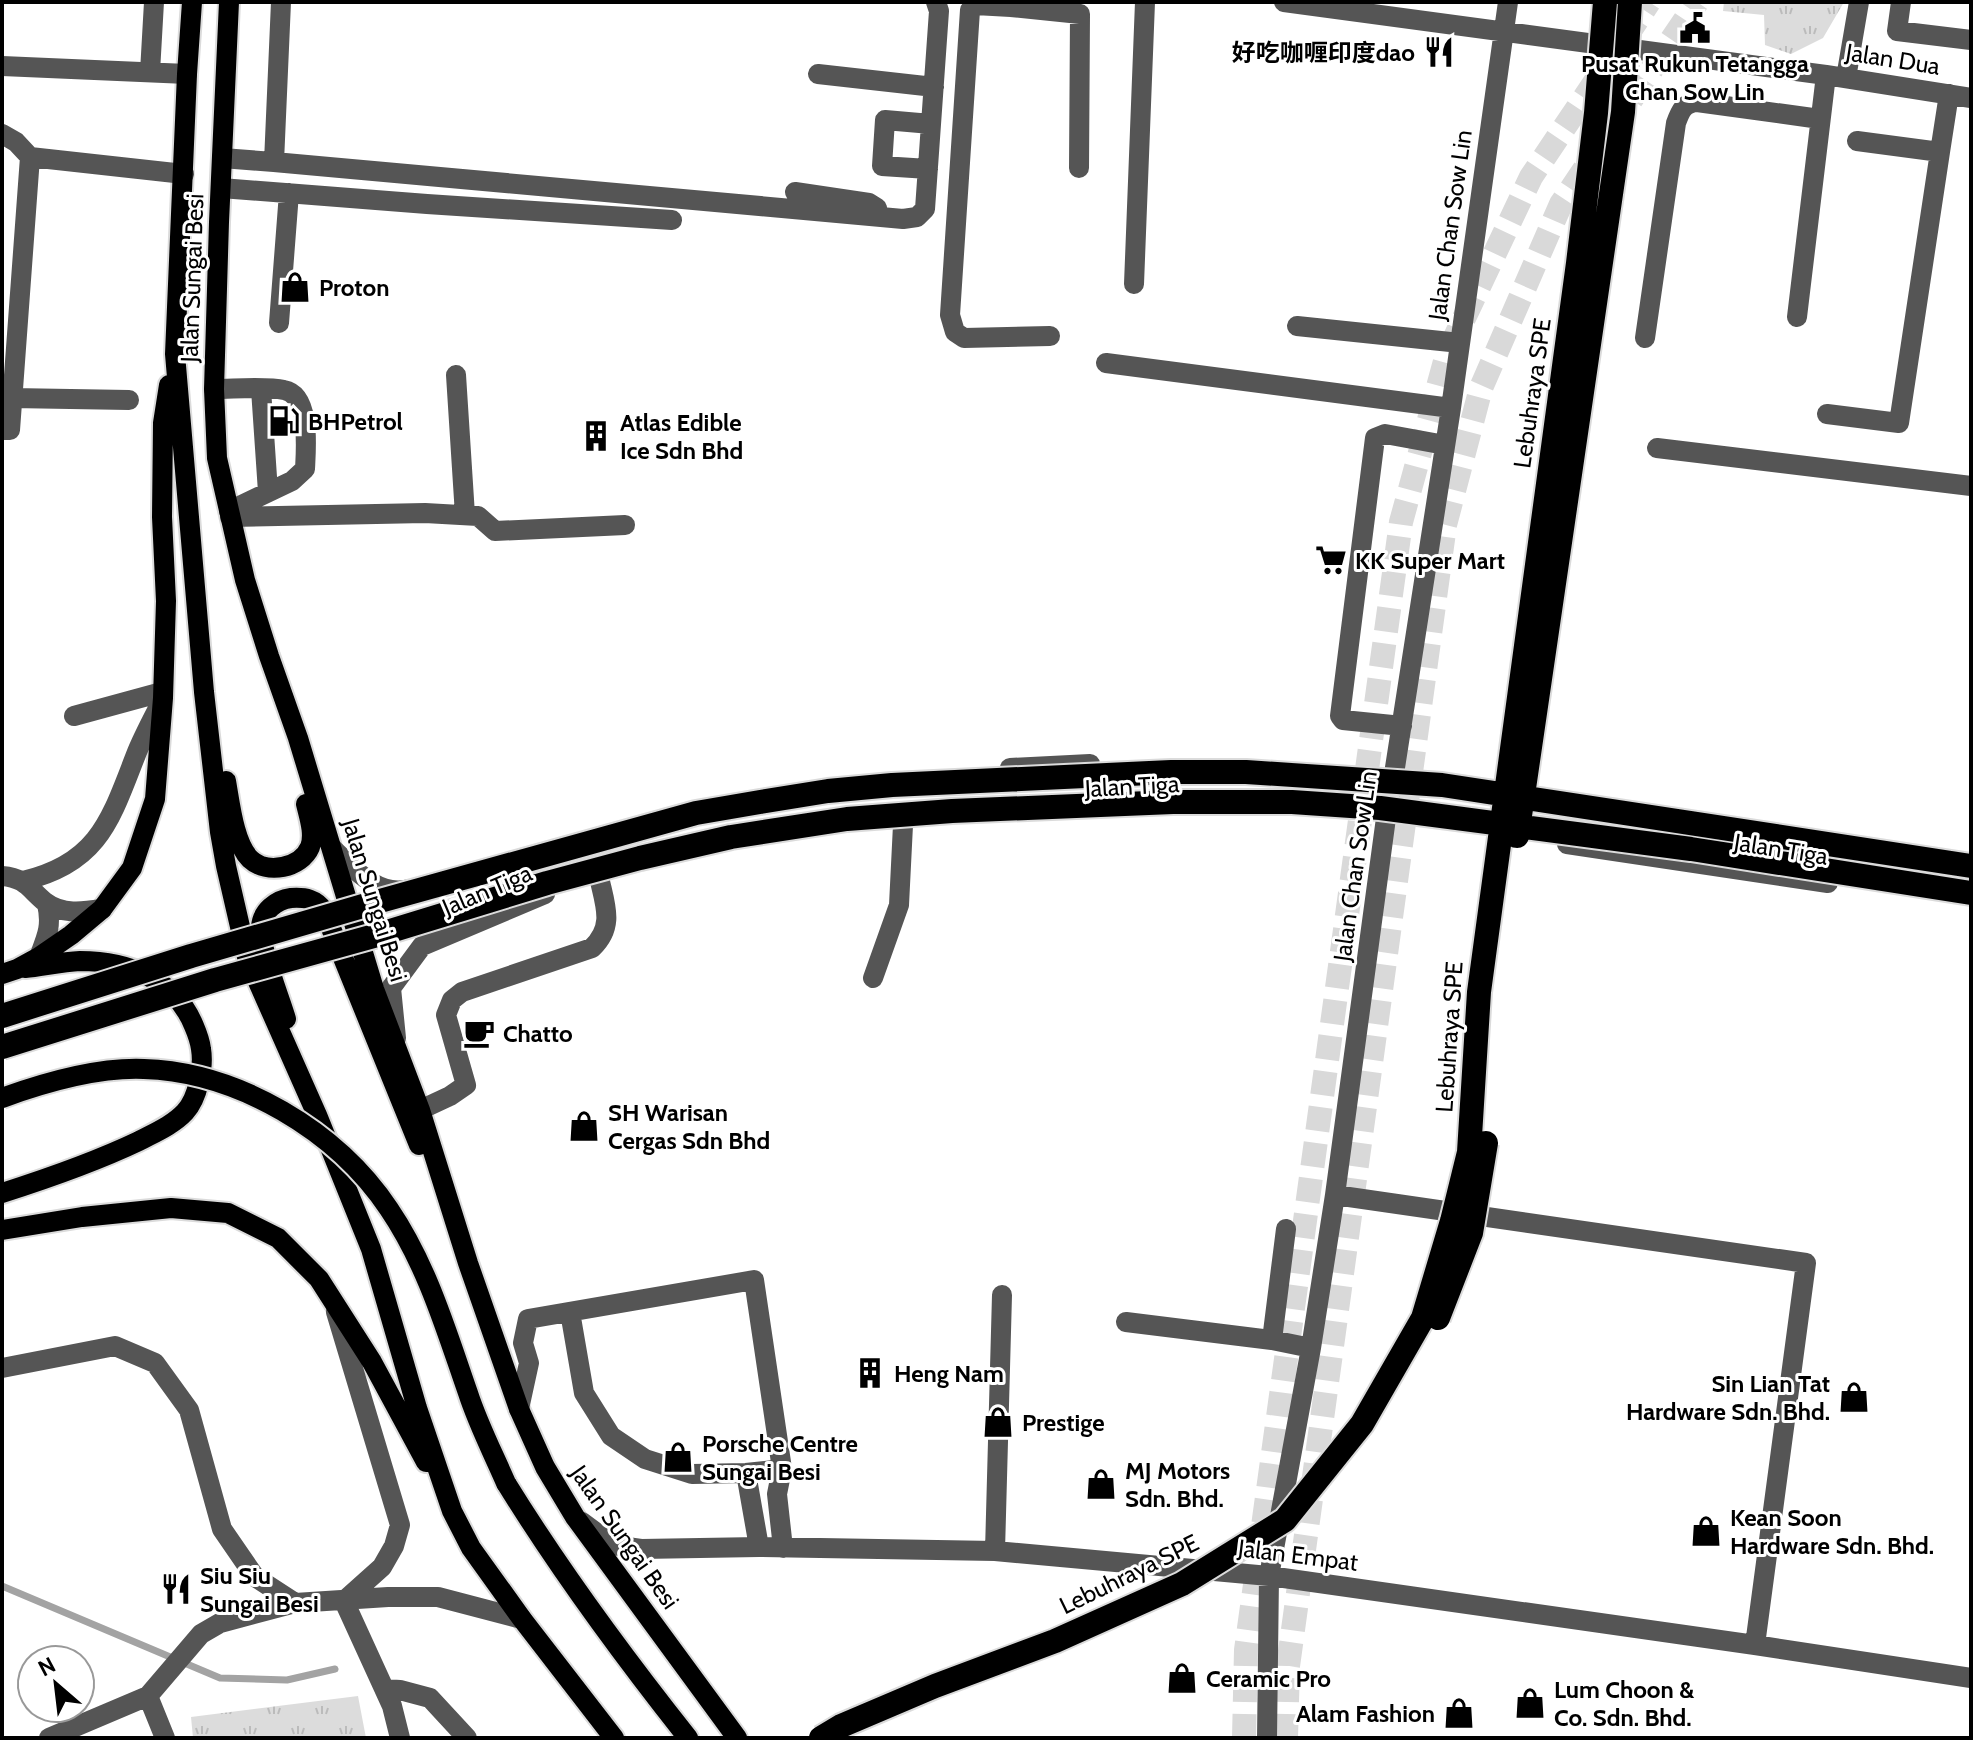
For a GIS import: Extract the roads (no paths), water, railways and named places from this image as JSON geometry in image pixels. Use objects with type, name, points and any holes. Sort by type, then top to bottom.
[{"type":"highway","name":"Lebuhraya SPE","points":[[821,1738],[841,1726],[935,1686],[1055,1641],[1182,1584],[1285,1520],[1362,1424],[1423,1318],[1469,1152],[1479,992],[1576,279],[1596,113],[1605,2]]},
{"type":"highway","name":"Lebuhraya SPE","points":[[842,1738],[1064,1651],[1189,1596],[1292,1530],[1375,1430],[1435,1327],[1471,1233],[1486,1147],[1494,991],[1623,112],[1630,2]]},
{"type":"highway","points":[[2,1016],[191,956],[696,813],[828,791],[892,785],[1186,772],[1246,772],[1377,780],[1442,785],[1971,866]]},
{"type":"highway","points":[[2,1047],[215,980],[547,883],[731,837],[847,819],[1157,802],[1292,802],[1380,808],[1660,845],[1971,893]]},
{"type":"main road","name":"Jalan Sungai Besi","points":[[192,2],[175,354],[201,658],[220,832],[247,957],[317,1115],[371,1249],[417,1408],[452,1511],[471,1548],[614,1738]]},
{"type":"main road","name":"Jalan Sungai Besi","points":[[229,2],[214,389],[217,458],[245,580],[298,738],[374,989],[420,1110],[468,1263],[519,1409],[545,1467],[575,1517],[737,1738]]},
{"type":"main road","points":[[10,972],[39,957],[102,909],[132,868],[155,799],[166,601],[162,517],[163,423],[175,354]]},
{"type":"main road","points":[[201,658],[237,834],[251,860],[272,868],[303,858],[309,848],[312,828],[269,656]]},
{"type":"main road","points":[[317,1115],[266,953],[261,927],[267,910],[276,903],[294,898],[313,900],[324,911],[468,1263]]},
{"type":"main road","points":[[2,1193],[104,1158],[162,1129],[186,1111],[203,1065],[201,1045],[192,1021],[178,997],[156,979],[108,963],[79,961],[10,972]]},
{"type":"main road","points":[[2,1098],[35,1085],[85,1074],[143,1068],[192,1074],[241,1089],[330,1142],[390,1209],[418,1260],[438,1306],[469,1397],[506,1483],[581,1597],[688,1738]]},
{"type":"main road","points":[[2,1230],[82,1217],[171,1208],[228,1213],[278,1238],[319,1279],[333,1300],[372,1362],[452,1511]]},
{"type":"street","points":[[150,72],[154,2]]},
{"type":"street","points":[[274,162],[281,2]]},
{"type":"street","points":[[222,158],[890,218],[917,217],[925,209],[939,11],[936,2]]},
{"type":"street","points":[[1134,284],[1145,2]]},
{"type":"street","name":"Jalan Dua","points":[[1284,2],[1369,8],[1504,32],[1971,98]]},
{"type":"street","name":"Jalan Chan Sow Lin","points":[[1267,1738],[1269,1576],[1311,1348],[1335,1195],[1386,818],[1451,408],[1508,2]]},
{"type":"street","points":[[1797,317],[1820,119],[1859,2]]},
{"type":"street","points":[[1901,2],[1897,31],[1971,40]]},
{"type":"street","points":[[1050,336],[964,338],[955,332],[950,315],[970,10],[975,5],[1052,6],[1080,14],[1079,168]]},
{"type":"street","points":[[2,66],[187,74]]},
{"type":"street","points":[[818,74],[934,87]]},
{"type":"street","points":[[1827,414],[1899,423],[1949,94]]},
{"type":"street","points":[[1645,338],[1676,123],[1684,107],[1697,102],[1820,119]]},
{"type":"street","points":[[928,169],[882,166],[885,120],[931,124]]},
{"type":"street","points":[[2,134],[16,142],[30,157],[184,174]]},
{"type":"street","points":[[1857,141],[1940,152]]},
{"type":"street","points":[[2,430],[10,430],[30,157]]},
{"type":"street","points":[[221,188],[672,220]]},
{"type":"street","points":[[795,192],[869,203],[890,218]]},
{"type":"street","points":[[279,323],[289,193]]},
{"type":"street","points":[[1297,326],[1460,343]]},
{"type":"street","points":[[1106,363],[1451,408]]},
{"type":"street","points":[[456,375],[465,515]]},
{"type":"street","points":[[214,389],[287,390],[297,398],[307,431],[305,469],[292,481],[230,514]]},
{"type":"street","points":[[261,389],[268,492]]},
{"type":"street","points":[[12,398],[129,400]]},
{"type":"street","points":[[1402,726],[1343,720],[1340,716],[1375,438],[1385,434],[1445,445]]},
{"type":"street","points":[[1657,448],[1971,486]]},
{"type":"street","points":[[230,514],[465,515],[478,516],[495,531],[625,525]]},
{"type":"street","points":[[74,716],[163,695]]},
{"type":"street","points":[[23,881],[70,863],[96,842],[120,799],[138,748],[163,695]]},
{"type":"street","name":"Jalan Tiga","points":[[332,848],[372,884],[401,891],[653,817],[774,791],[836,781],[1050,765],[1173,763],[1282,765],[1394,774],[1971,859]]},
{"type":"street","name":"Jalan Tiga","points":[[398,1050],[391,988],[422,946],[547,893],[599,877],[746,845],[842,830],[1004,817],[1226,808],[1386,818],[1971,905]]},
{"type":"street","points":[[873,978],[899,905],[903,825]]},
{"type":"street","points":[[2,876],[23,881],[47,904],[75,913],[102,909]]},
{"type":"street","points":[[420,1110],[466,1085],[446,1015],[452,1000],[462,992],[592,948],[604,933],[608,916],[599,877]]},
{"type":"street","points":[[39,957],[49,930],[47,904]]},
{"type":"street","points":[[1335,1195],[1806,1263],[1755,1645]]},
{"type":"street","points":[[1272,1340],[1286,1229]]},
{"type":"street","points":[[519,1409],[529,1363],[523,1343],[528,1319],[754,1280],[782,1469],[777,1494],[783,1548]]},
{"type":"street","points":[[995,1551],[1002,1295]]},
{"type":"street","points":[[333,1300],[400,1525],[394,1546],[382,1567],[344,1601]]},
{"type":"street","points":[[570,1312],[584,1393],[611,1436],[645,1459],[692,1474],[782,1469]]},
{"type":"street","points":[[1126,1322],[1272,1340],[1311,1348]]},
{"type":"street","points":[[2,1368],[115,1346],[155,1363],[189,1410],[222,1529],[255,1577],[295,1603]]},
{"type":"street","points":[[746,1473],[759,1547]]},
{"type":"street","name":"Jalan Empat","points":[[575,1517],[613,1545],[641,1549],[759,1547],[995,1551],[1269,1576],[1971,1678]]},
{"type":"street","points":[[49,1738],[148,1696],[201,1634],[220,1623],[295,1603],[438,1597],[522,1619]]},
{"type":"street","points":[[344,1601],[392,1706],[400,1738]]},
{"type":"street","points":[[384,1689],[430,1698],[467,1738]]},
{"type":"street","points":[[148,1696],[165,1738]]},
{"type":"waterway","points":[[2,1586],[220,1678],[287,1680],[335,1669]]},
{"type":"tunnel","points":[[1624,40],[1649,2]]},
{"type":"tunnel","points":[[1286,1738],[1288,1666],[1445,525],[1481,388],[1561,204],[1697,2]]},
{"type":"tunnel","points":[[1244,1738],[1246,1650],[1401,522],[1447,354],[1531,177],[1603,70]]},
{"type":"place","name":"Pusat Rukun Tetangga Chan Sow Lin","points":[[1695,28]]},
{"type":"place","name":"好吃咖喱印度dao","points":[[1439,52]]},
{"type":"place","name":"Proton","points":[[295,287]]},
{"type":"place","name":"BHPetrol","points":[[284,421]]},
{"type":"place","name":"Atlas Edible Ice Sdn Bhd","points":[[596,436]]},
{"type":"place","name":"KK Super Mart","points":[[1331,560]]},
{"type":"place","name":"Chatto","points":[[479,1033]]},
{"type":"place","name":"SH Warisan Cergas Sdn Bhd","points":[[584,1126]]},
{"type":"place","name":"Heng Nam","points":[[870,1373]]},
{"type":"place","name":"Sin Lian Tat Hardware Sdn. Bhd.","points":[[1854,1397]]},
{"type":"place","name":"Prestige","points":[[998,1422]]},
{"type":"place","name":"Porsche Centre Sungai Besi","points":[[678,1457]]},
{"type":"place","name":"MJ Motors Sdn. Bhd.","points":[[1101,1484]]},
{"type":"place","name":"Kean Soon Hardware Sdn. Bhd.","points":[[1706,1531]]},
{"type":"place","name":"Siu Siu Sungai Besi","points":[[176,1589]]},
{"type":"place","name":"Ceramic Pro","points":[[1182,1678]]},
{"type":"place","name":"Lum Choon & Co. Sdn. Bhd.","points":[[1530,1703]]},
{"type":"place","name":"Alam Fashion","points":[[1459,1713]]}]
